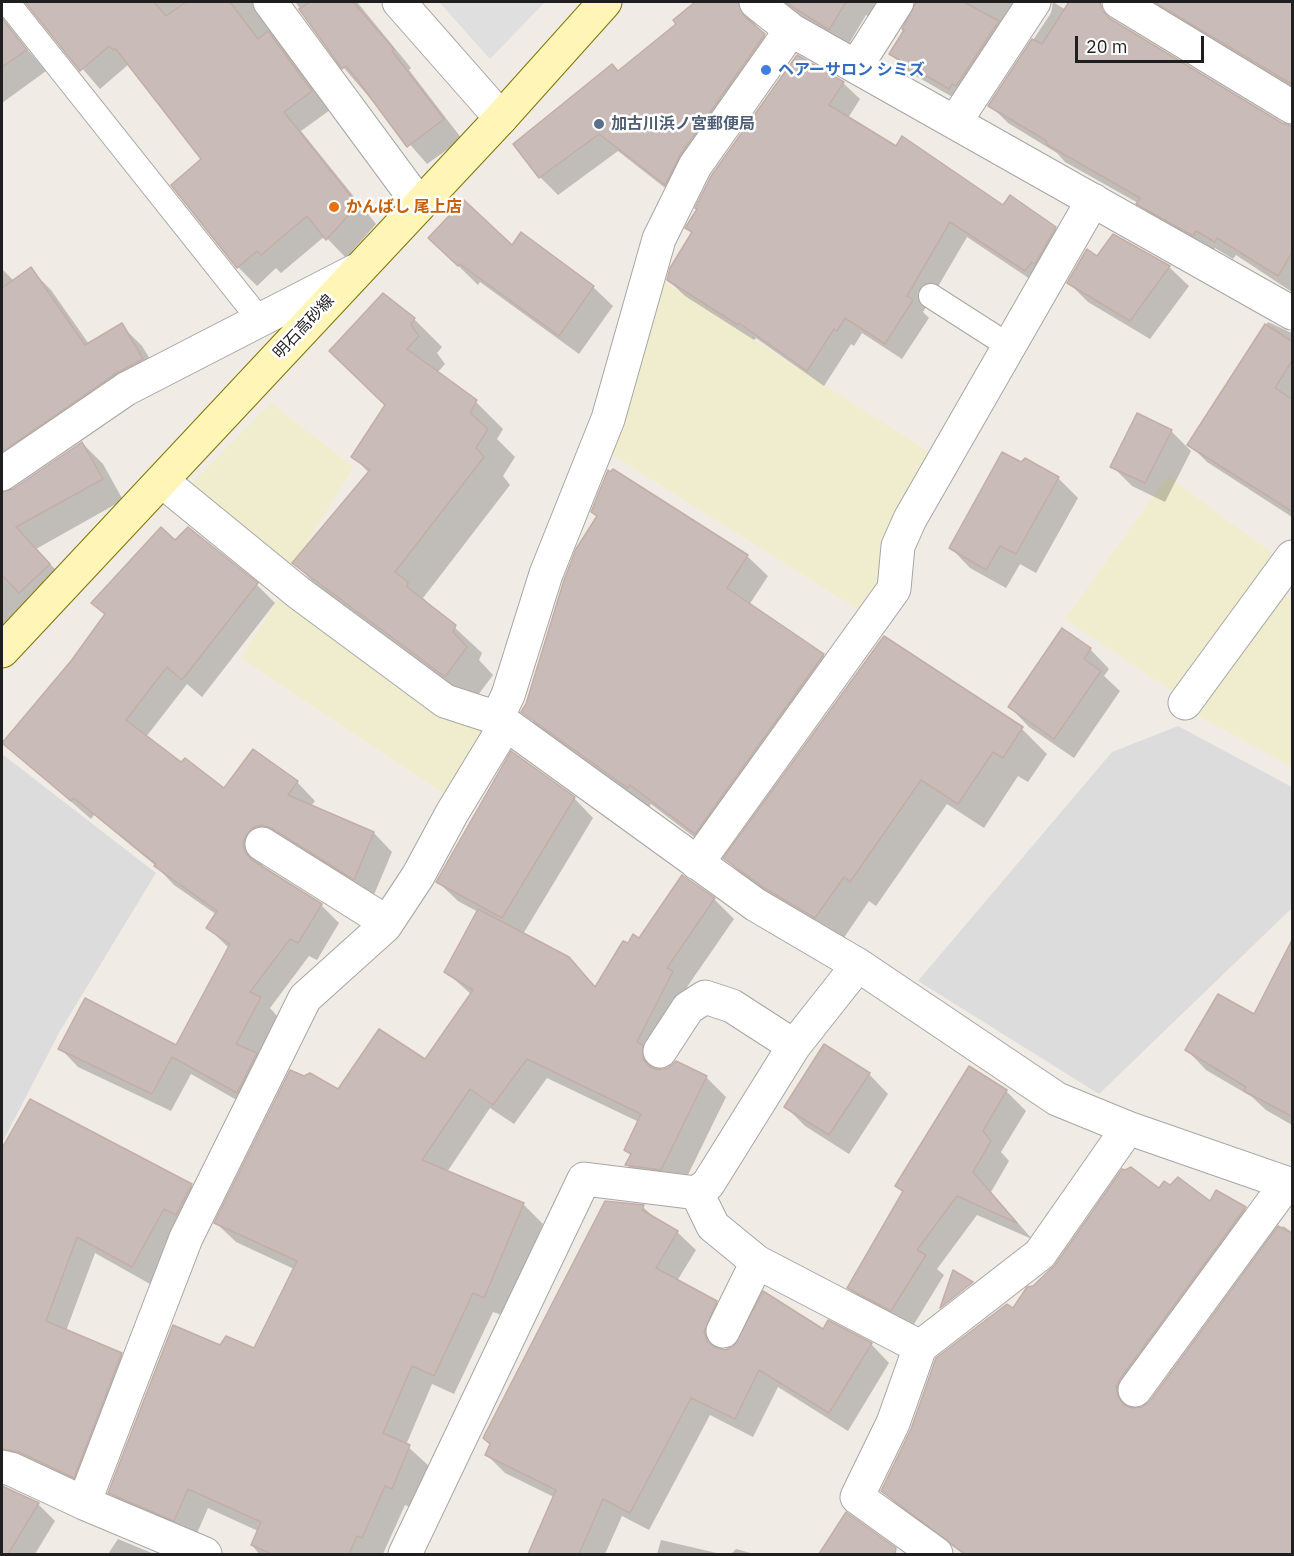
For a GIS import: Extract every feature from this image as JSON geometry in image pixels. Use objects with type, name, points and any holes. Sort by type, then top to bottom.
[{"type":"main road","name":"明石高砂線","points":[[2,651],[501,118],[605,2]]},
{"type":"street","points":[[270,2],[419,204]]},
{"type":"street","points":[[399,2],[501,118]]},
{"type":"street","points":[[756,2],[791,30],[857,65],[1293,313]]},
{"type":"street","points":[[857,65],[897,2]]},
{"type":"street","points":[[956,122],[1034,2]]},
{"type":"street","points":[[1119,2],[1293,107]]},
{"type":"street","points":[[84,1503],[186,1238],[275,1054],[305,998],[385,926],[418,876],[502,721],[546,574],[608,419],[659,239],[695,166],[791,30]]},
{"type":"street","points":[[697,863],[894,589],[898,546],[910,519],[1093,200]]},
{"type":"street","points":[[2,474],[126,388],[355,272]]},
{"type":"street","points":[[162,481],[299,592],[445,701],[502,721],[756,905],[858,965],[1057,1099],[1128,1128],[1289,1185],[1135,1390]]},
{"type":"street","points":[[1185,703],[1293,557]]},
{"type":"street","points":[[262,844],[372,913],[385,926]]},
{"type":"street","points":[[405,1554],[584,1179],[697,1193],[708,1184],[794,1046],[858,965]]},
{"type":"street","points":[[660,1051],[688,1008],[705,997],[732,1006],[794,1046]]},
{"type":"street","points":[[936,1554],[857,1497],[893,1423],[920,1347],[1040,1254],[1128,1128]]},
{"type":"street","points":[[697,1193],[713,1226],[757,1262],[920,1347]]},
{"type":"street","points":[[723,1331],[757,1262]]},
{"type":"street","points":[[2,1467],[205,1554]]},
{"type":"lane","points":[[7,2],[260,320]]},
{"type":"lane","points":[[931,296],[1009,346]]},
{"type":"shaded area","points":[[439,2],[545,2],[490,59]]},
{"type":"shaded area","points":[[656,276],[935,456],[887,536],[880,552],[881,587],[862,612],[603,449]]},
{"type":"shaded area","points":[[271,403],[354,467],[291,568],[191,484]]},
{"type":"shaded area","points":[[1168,476],[1280,559],[1178,695],[1065,619]]},
{"type":"shaded area","points":[[283,591],[483,729],[486,742],[453,800],[241,658]]},
{"type":"shaded area","points":[[1277,591],[1292,600],[1292,767],[1188,710]]},
{"type":"shaded area","points":[[1178,726],[1292,787],[1292,908],[1099,1094],[918,981],[1112,752]]},
{"type":"shaded area","points":[[2,754],[156,873],[60,1031],[2,1143]]},
{"type":"building","points":[[25,2],[154,2],[166,16],[186,2],[230,2],[258,39],[268,31],[312,91],[284,112],[358,205],[326,240],[307,216],[261,255],[257,251],[237,268],[171,185],[201,159],[115,48],[113,50],[109,46],[80,71]]},
{"type":"building","points":[[310,2],[353,2],[394,49],[392,51],[444,119],[407,147],[346,66],[342,69],[299,9]]},
{"type":"building","points":[[695,2],[738,2],[744,16],[765,34],[680,155],[665,185],[599,134],[539,178],[513,144],[612,64],[618,71],[676,24],[673,20]]},
{"type":"building","points":[[785,2],[846,2],[829,30]]},
{"type":"building","points":[[916,2],[964,2],[999,21],[956,86],[952,84],[949,89],[889,54],[904,30],[902,29]]},
{"type":"building","points":[[1069,2],[1100,2],[1102,10],[1109,18],[1282,123],[1293,126],[1293,251],[1278,276],[1217,238],[1215,242],[1196,231],[1193,236],[1136,204],[1140,198],[1046,144],[1047,141],[988,106],[1032,39],[1042,44]]},
{"type":"building","points":[[1154,2],[1293,2],[1293,85]]},
{"type":"building","points":[[2,18],[27,50],[2,67]]},
{"type":"building","points":[[797,55],[844,82],[829,105],[896,146],[902,136],[1003,205],[1010,195],[1056,227],[1035,264],[1032,262],[1025,271],[950,222],[907,296],[913,300],[885,344],[845,318],[837,331],[834,329],[807,371],[739,323],[738,325],[667,280],[670,268],[692,232],[685,228],[697,209],[695,208],[711,176]]},
{"type":"building","points":[[464,200],[512,245],[521,232],[594,286],[559,336],[460,264],[458,266],[428,238]]},
{"type":"building","points":[[1113,234],[1170,266],[1130,321],[1067,283],[1087,249],[1097,256]]},
{"type":"building","points":[[31,267],[85,345],[122,323],[143,359],[115,374],[2,452],[2,288]]},
{"type":"building","points":[[383,293],[415,318],[411,325],[419,336],[407,349],[477,400],[470,413],[488,429],[476,448],[484,457],[395,572],[408,582],[407,587],[456,625],[453,632],[467,647],[445,677],[292,563],[370,470],[351,457],[385,405],[329,351]]},
{"type":"building","points":[[1265,324],[1293,342],[1293,359],[1275,388],[1293,400],[1293,512],[1187,445]]},
{"type":"building","points":[[1137,413],[1172,430],[1145,483],[1110,467]]},
{"type":"building","points":[[82,442],[103,479],[16,527],[50,564],[19,593],[2,575],[2,492],[13,489]]},
{"type":"building","points":[[1002,452],[1021,462],[1025,458],[1059,477],[1016,554],[1000,546],[986,570],[949,548]]},
{"type":"building","points":[[613,469],[748,555],[727,588],[824,654],[695,834],[630,785],[628,788],[521,712],[526,704],[564,580],[576,549],[597,516],[591,512],[608,470],[610,472]]},
{"type":"building","points":[[161,527],[175,540],[188,527],[258,583],[182,680],[167,667],[126,720],[181,762],[185,758],[224,788],[253,749],[298,781],[288,795],[374,832],[354,880],[271,828],[262,825],[254,827],[246,835],[243,844],[245,852],[252,860],[322,904],[298,943],[290,939],[250,992],[261,997],[236,1044],[257,1053],[237,1093],[172,1057],[152,1094],[58,1049],[85,998],[176,1045],[230,944],[206,928],[217,911],[154,866],[156,864],[74,798],[71,801],[2,743],[71,661],[105,614],[91,603]]},
{"type":"building","points":[[1062,628],[1091,648],[1084,659],[1101,671],[1054,739],[1008,707]]},
{"type":"building","points":[[884,636],[1023,727],[1003,758],[993,752],[958,804],[921,780],[850,882],[844,877],[815,918],[766,889],[723,858]]},
{"type":"building","points":[[511,751],[575,797],[502,918],[436,882]]},
{"type":"building","points":[[682,875],[715,898],[667,968],[673,971],[637,1042],[643,1045],[643,1059],[650,1067],[658,1070],[668,1068],[676,1061],[707,1076],[661,1170],[625,1165],[631,1154],[624,1150],[641,1114],[527,1059],[493,1105],[470,1089],[422,1160],[524,1203],[484,1298],[473,1293],[434,1376],[412,1366],[383,1433],[410,1445],[392,1489],[385,1486],[362,1538],[357,1536],[349,1554],[272,1554],[251,1545],[261,1522],[188,1489],[174,1521],[108,1493],[173,1325],[220,1345],[226,1336],[254,1348],[297,1261],[214,1223],[290,1070],[304,1076],[310,1073],[338,1089],[379,1029],[425,1059],[473,990],[444,972],[478,909],[569,957],[595,987],[623,941],[628,943],[633,934],[639,938]]},
{"type":"building","points":[[1293,938],[1293,1117],[1244,1091],[1246,1087],[1185,1050],[1218,994],[1254,1014]]},
{"type":"building","points":[[824,1044],[870,1073],[829,1135],[784,1107]]},
{"type":"building","points":[[969,1066],[1007,1090],[983,1131],[991,1141],[973,1172],[1017,1223],[957,1196],[917,1250],[926,1255],[891,1311],[847,1288],[903,1191],[895,1186]]},
{"type":"building","points":[[30,1099],[192,1184],[176,1215],[164,1209],[132,1267],[77,1237],[46,1321],[122,1353],[74,1478],[19,1452],[2,1449],[2,1148]]},
{"type":"building","points":[[1131,1167],[1159,1188],[1164,1181],[1170,1185],[1178,1177],[1210,1201],[1216,1190],[1246,1207],[1120,1379],[1116,1387],[1118,1397],[1124,1405],[1132,1408],[1142,1407],[1150,1401],[1278,1226],[1293,1234],[1293,1554],[965,1554],[881,1491],[911,1429],[936,1358],[1007,1304],[1013,1308],[1027,1287],[1033,1286],[1055,1265],[1122,1169]]},
{"type":"building","points":[[605,1201],[644,1205],[642,1210],[678,1231],[656,1268],[717,1301],[704,1332],[707,1341],[714,1347],[725,1350],[734,1346],[763,1291],[823,1329],[828,1320],[872,1343],[829,1413],[759,1370],[735,1419],[691,1398],[630,1513],[603,1499],[579,1554],[528,1554],[556,1490],[485,1455],[490,1444],[483,1438]]},
{"type":"building","points":[[953,1270],[973,1282],[940,1308]]},
{"type":"building","points":[[2,1486],[39,1503],[8,1554],[2,1554]]},
{"type":"building","points":[[846,1512],[896,1548],[895,1554],[819,1554]]},
{"type":"place","name":"ヘアーサロン シミズ","points":[[766,70]]},
{"type":"place","name":"加古川浜ノ宮郵便局","points":[[599,124]]},
{"type":"place","name":"かんばし 尾上店","points":[[334,207]]}]
